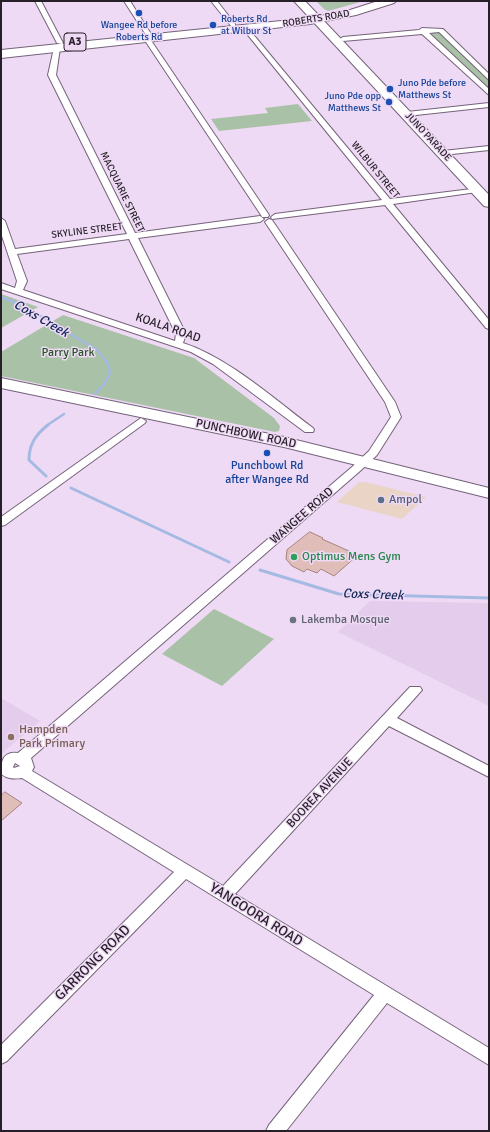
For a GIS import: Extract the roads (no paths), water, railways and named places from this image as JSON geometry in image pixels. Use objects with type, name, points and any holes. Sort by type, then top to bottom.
[{"type":"highway","name":"ROBERTS ROAD","points":[[148,36],[245,28],[371,1]]},
{"type":"highway","name":"ROBERTS ROAD","points":[[1,54],[292,18],[316,13],[361,10],[390,1]]},
{"type":"highway","name":"ROBERTS ROAD","points":[[1,50],[58,46]]},
{"type":"main road","name":"JUNO PARADE","points":[[299,1],[316,13],[344,39],[361,60],[367,72]]},
{"type":"main road","name":"JUNO PARADE","points":[[316,13],[367,72],[485,197]]},
{"type":"main road","name":"PUNCHBOWL ROAD","points":[[1,383],[259,436],[489,501]]},
{"type":"main road","name":"PUNCHBOWL ROAD","points":[[1,392],[267,448],[361,465],[489,493]]},
{"type":"street","points":[[38,1],[58,46]]},
{"type":"street","name":"WANGEE ROAD","points":[[22,765],[361,465],[396,417],[395,412],[126,1]]},
{"type":"street","points":[[214,1],[233,25]]},
{"type":"street","name":"WILBUR STREET","points":[[245,28],[489,326]]},
{"type":"street","points":[[344,39],[422,30],[436,29],[444,31],[489,78]]},
{"type":"street","points":[[422,30],[489,93]]},
{"type":"street","name":"MACQUARIE STREET","points":[[58,46],[52,75],[181,334],[178,344]]},
{"type":"street","points":[[407,114],[489,105]]},
{"type":"street","points":[[443,153],[489,148]]},
{"type":"street","name":"SKYLINE STREET","points":[[13,252],[387,202],[485,197]]},
{"type":"street","points":[[1,221],[22,281],[22,287],[17,291]]},
{"type":"street","name":"KOALA ROAD","points":[[1,286],[178,344],[202,354],[217,362],[309,430]]},
{"type":"street","points":[[1,522],[141,421]]},
{"type":"street","name":"BOOREA AVENUE","points":[[224,895],[389,720],[415,690]]},
{"type":"street","points":[[389,720],[489,772]]},
{"type":"street","points":[[4,774],[14,774],[22,765]]},
{"type":"street","name":"YANGOORA ROAD","points":[[22,765],[185,871],[489,1057]]},
{"type":"street","name":"GARRONG ROAD","points":[[1,1056],[185,871]]},
{"type":"street","points":[[275,1131],[384,994]]},
{"type":"waterway","name":"Coxs Creek","points":[[1,297],[24,306],[97,350],[107,362],[110,373],[105,383],[95,394]]},
{"type":"waterway","name":"Coxs Creek","points":[[46,426],[64,414]]},
{"type":"waterway","name":"Coxs Creek","points":[[46,476],[29,460],[29,455],[36,437],[48,425]]},
{"type":"waterway","name":"Coxs Creek","points":[[71,488],[229,562]]},
{"type":"waterway","name":"Coxs Creek","points":[[260,570],[339,594],[489,598]]},
{"type":"place","name":"Wangee Rd before Roberts Rd","points":[[139,13]]},
{"type":"place","name":"Roberts Rd at Wilbur St","points":[[213,25]]},
{"type":"place","name":"Juno Pde before Matthews St","points":[[390,89]]},
{"type":"place","name":"Juno Pde opp Matthews St","points":[[389,102]]},
{"type":"place","name":"Punchbowl Rd after Wangee Rd","points":[[267,453]]},
{"type":"place","name":"Ampol","points":[[381,500]]},
{"type":"place","name":"Optimus Mens Gym","points":[[294,557]]},
{"type":"place","name":"Lakemba Mosque","points":[[293,620]]},
{"type":"place","name":"Hampden Park Primary","points":[[11,737]]},
{"type":"park label","name":"Parry Park","points":[[68,353]]}]
